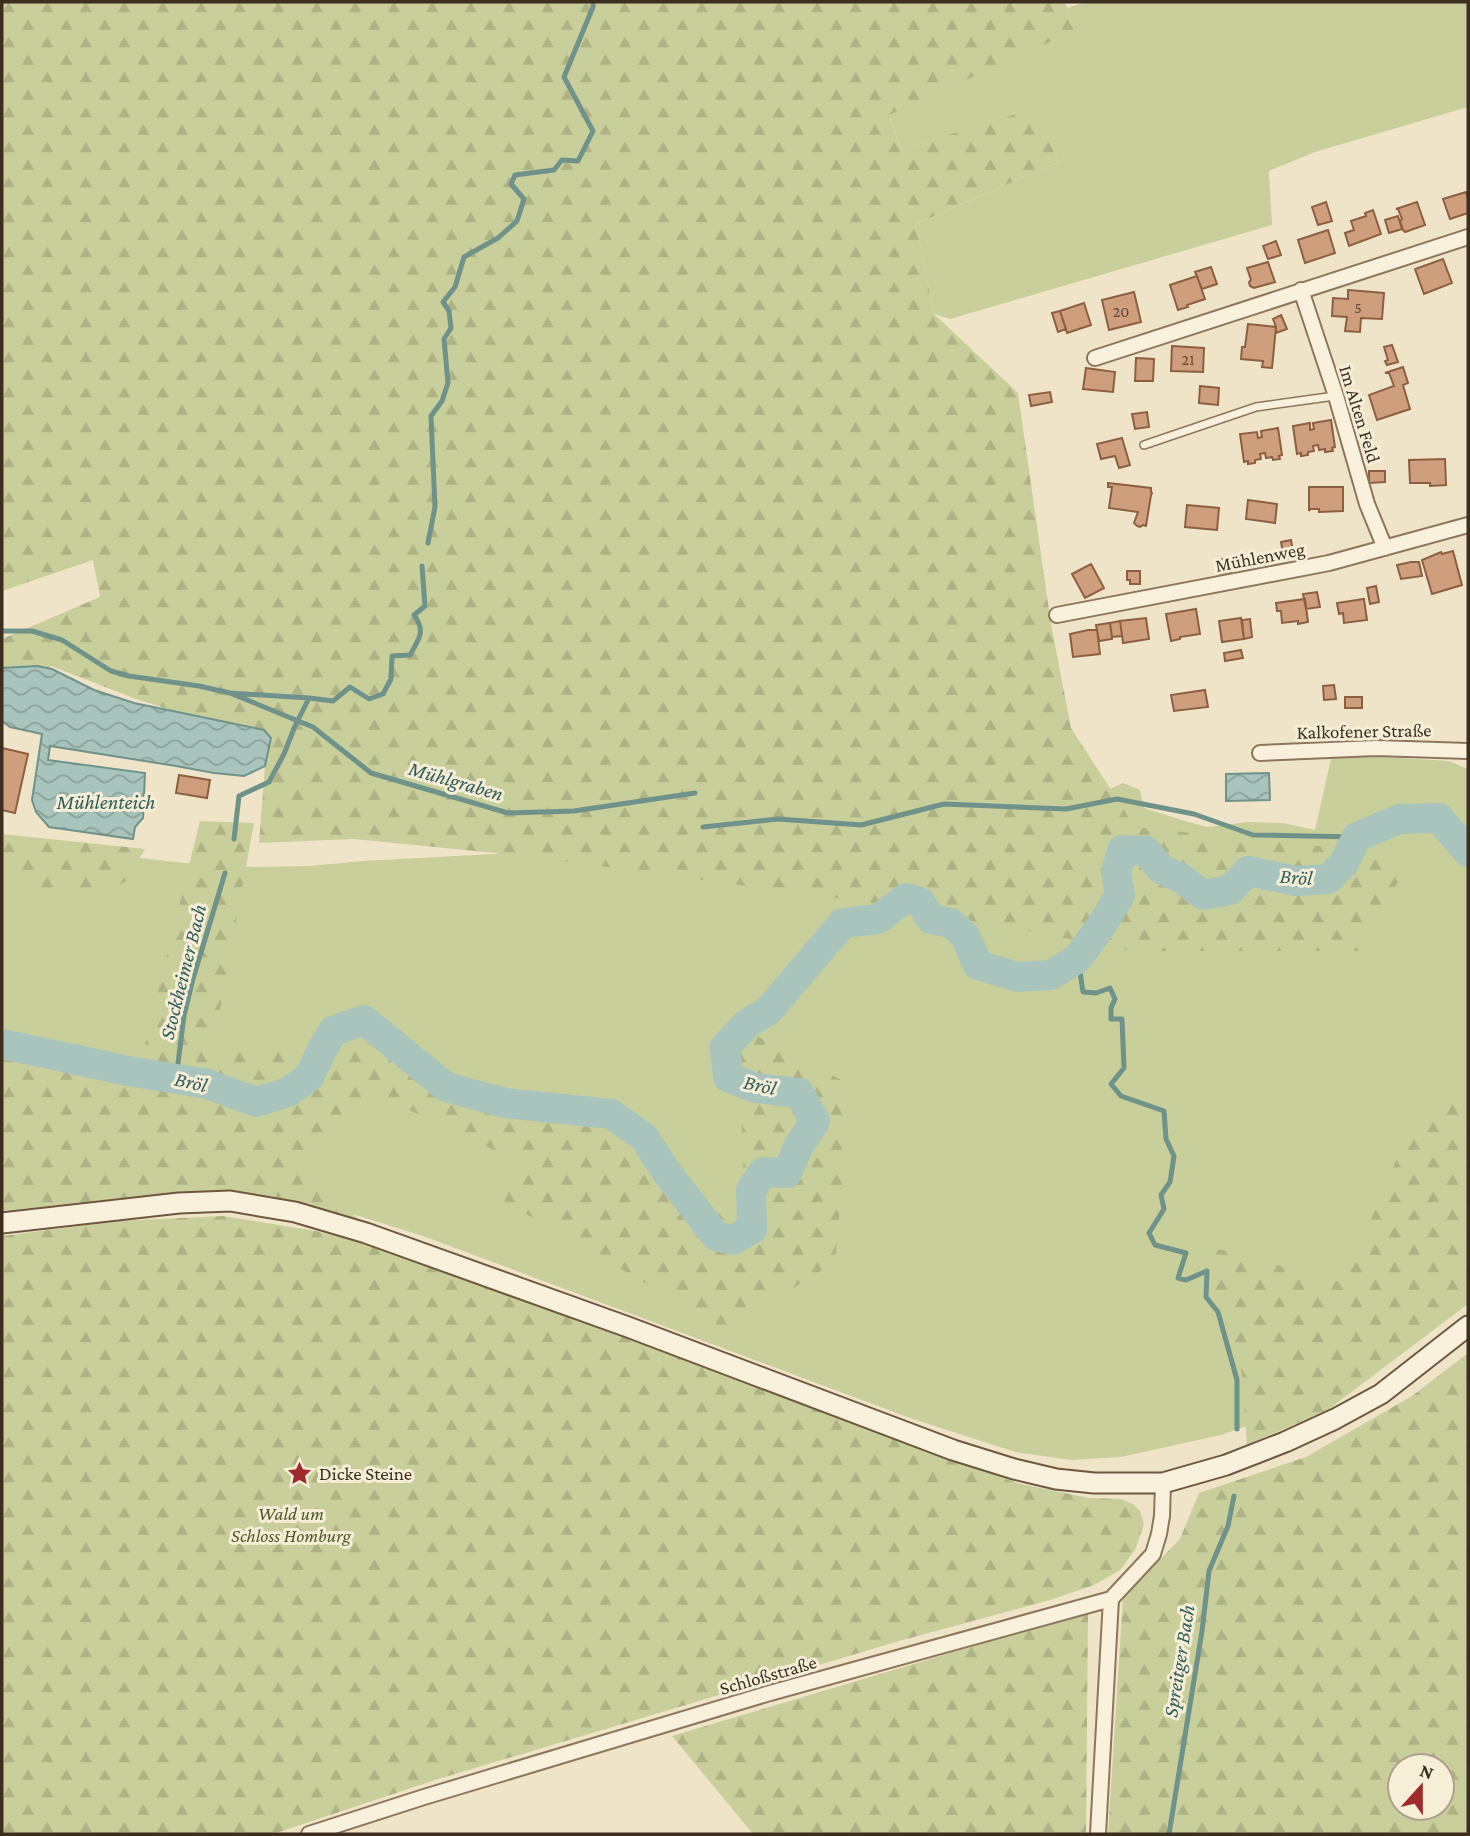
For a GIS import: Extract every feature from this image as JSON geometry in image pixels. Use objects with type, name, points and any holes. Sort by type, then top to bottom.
[{"type":"main road","points":[[2,1223],[179,1203],[230,1201],[295,1212],[366,1233],[628,1326],[953,1450],[1056,1479],[1094,1483],[1163,1483],[1226,1465],[1285,1442],[1381,1394],[1468,1326]]},
{"type":"street","points":[[1095,358],[1468,237]]},
{"type":"street","name":"Im Alten Feld","points":[[1301,290],[1336,396],[1367,504],[1385,548]]},
{"type":"street","name":"Mühlenweg","points":[[1057,615],[1329,563],[1468,525]]},
{"type":"street","name":"Kalkofener Straße","points":[[1260,753],[1376,748],[1468,751]]},
{"type":"street","points":[[1098,1834],[1111,1599],[1153,1554],[1161,1525],[1163,1483]]},
{"type":"street","name":"Schloßstraße","points":[[309,1834],[771,1693],[1111,1599]]},
{"type":"lane","points":[[1144,445],[1256,407],[1336,396]]},
{"type":"green space","points":[[2,2],[1065,2],[1074,31],[889,115],[901,149],[1036,108],[1059,162],[916,224],[934,314],[1018,393],[1051,624],[1071,728],[1135,827],[1413,856],[1358,951],[1134,951],[881,904],[525,856],[354,839],[259,843],[267,740],[136,699],[51,666],[40,674],[2,674],[2,639],[100,597],[93,560],[2,591]]},
{"type":"green space","points":[[1086,2],[1468,2],[1468,107],[1315,152],[1269,171],[1272,225],[950,319],[934,314],[916,224],[1059,162],[1036,109],[901,149],[889,114],[1073,31],[1067,8]]},
{"type":"green space","points":[[1332,754],[1449,761],[1468,769],[1468,1295],[1289,1411],[1221,1435],[1121,1457],[1071,1460],[1015,1452],[910,1418],[423,1236],[304,1199],[137,1192],[2,1211],[2,842],[184,863],[254,867],[310,866],[494,854],[569,842],[1097,795],[1123,783],[1140,790],[1144,808],[1207,827],[1248,822],[1283,823],[1315,830]]},
{"type":"green space","points":[[200,821],[254,823],[213,1047],[296,1051],[334,1021],[483,1086],[622,1107],[746,1243],[738,1026],[851,1085],[835,1262],[726,1330],[504,1201],[517,1161],[382,1097],[295,1164],[364,1224],[226,1195],[120,1198],[2,1213],[2,1053],[139,1069]]},
{"type":"green space","points":[[2,834],[145,849],[126,881],[104,894],[33,889],[2,873]]},
{"type":"green space","points":[[1468,1100],[1468,1304],[1329,1409],[1247,1445],[1241,1363],[1196,1243],[1344,1283],[1415,1116]]},
{"type":"green space","name":"Wald um Schloss Homburg","points":[[223,1216],[316,1231],[371,1245],[1017,1483],[1089,1498],[1121,1499],[1133,1504],[1140,1511],[1144,1524],[1135,1550],[1120,1570],[1094,1585],[1050,1600],[899,1641],[435,1780],[273,1834],[2,1834],[2,1236],[118,1221]]},
{"type":"green space","points":[[1468,1353],[1468,1834],[1108,1834],[1123,1597],[1180,1539],[1199,1493],[1306,1457],[1412,1396]]},
{"type":"green space","points":[[1088,1612],[1086,1834],[753,1834],[672,1736]]},
{"type":"water","name":"Mühlenteich","points":[[37,666],[52,669],[94,690],[134,703],[264,730],[271,738],[265,766],[244,776],[50,746],[48,760],[145,773],[143,818],[135,827],[133,839],[49,827],[36,812],[32,800],[42,734],[10,727],[2,721],[2,668]]},
{"type":"water","points":[[1269,773],[1270,800],[1226,801],[1226,774]]},
{"type":"building","points":[[1466,192],[1468,213],[1450,219],[1443,199]]},
{"type":"building","points":[[1326,202],[1332,221],[1318,225],[1312,207]]},
{"type":"building","points":[[1417,202],[1425,225],[1405,232],[1396,209]]},
{"type":"building","points":[[1373,210],[1381,234],[1349,246],[1345,233],[1354,230],[1351,221],[1366,216],[1365,213]]},
{"type":"building","points":[[1398,216],[1402,229],[1389,233],[1385,220]]},
{"type":"building","points":[[1328,230],[1335,253],[1305,263],[1298,240]]},
{"type":"building","points":[[1276,241],[1281,255],[1268,259],[1263,246]]},
{"type":"building","points":[[1443,259],[1452,283],[1424,294],[1415,269]]},
{"type":"building","points":[[1268,262],[1275,282],[1254,288],[1250,286],[1247,268]]},
{"type":"building","points":[[1211,267],[1217,284],[1202,289],[1195,272]]},
{"type":"building","points":[[1197,276],[1205,299],[1178,310],[1170,285]]},
{"type":"building","points":[[1348,290],[1384,293],[1382,319],[1361,318],[1360,332],[1345,331],[1347,317],[1332,316],[1333,298],[1348,299]]},
{"type":"building","points":[[1134,292],[1141,322],[1109,330],[1102,300]]},
{"type":"building","points":[[1084,303],[1091,325],[1067,333],[1060,311]]},
{"type":"building","points":[[1060,311],[1066,329],[1058,332],[1052,313]]},
{"type":"building","points":[[1281,315],[1287,329],[1276,333],[1273,319]]},
{"type":"building","points":[[1248,324],[1276,327],[1272,368],[1262,367],[1263,361],[1241,359]]},
{"type":"building","points":[[1392,345],[1398,362],[1387,365],[1384,347]]},
{"type":"building","points":[[1172,346],[1204,348],[1203,372],[1171,371]]},
{"type":"building","points":[[1136,358],[1154,359],[1153,381],[1135,381]]},
{"type":"building","points":[[1403,367],[1408,383],[1403,385],[1410,409],[1377,420],[1369,395],[1394,386],[1389,373],[1385,373]]},
{"type":"building","points":[[1086,368],[1115,372],[1113,392],[1083,389]]},
{"type":"building","points":[[1200,386],[1219,388],[1218,405],[1199,403]]},
{"type":"building","points":[[1050,392],[1052,402],[1031,406],[1029,395]]},
{"type":"building","points":[[1147,412],[1149,427],[1135,429],[1132,414]]},
{"type":"building","points":[[1331,420],[1335,447],[1332,448],[1333,451],[1319,450],[1318,445],[1313,446],[1314,451],[1308,452],[1308,455],[1297,454],[1293,426],[1310,423],[1310,430],[1314,429],[1313,423]]},
{"type":"building","points":[[1278,428],[1282,455],[1279,456],[1280,459],[1266,458],[1265,453],[1260,454],[1261,459],[1255,460],[1255,463],[1244,462],[1240,434],[1257,432],[1258,438],[1262,437],[1261,431]]},
{"type":"building","points":[[1122,438],[1130,465],[1119,468],[1115,456],[1101,459],[1097,444]]},
{"type":"building","points":[[1445,459],[1446,485],[1410,483],[1409,460]]},
{"type":"building","points":[[1369,471],[1385,471],[1385,482],[1369,483]]},
{"type":"building","points":[[1108,483],[1151,488],[1146,526],[1140,527],[1134,523],[1138,512],[1109,508],[1112,487],[1108,487]]},
{"type":"building","points":[[1309,487],[1343,487],[1343,511],[1309,511]]},
{"type":"building","points":[[1248,500],[1277,504],[1275,523],[1246,519]]},
{"type":"building","points":[[1187,505],[1219,508],[1217,530],[1185,527]]},
{"type":"building","points":[[1291,540],[1294,557],[1284,559],[1281,542]]},
{"type":"building","points":[[1453,551],[1462,585],[1432,594],[1422,560],[1441,552]]},
{"type":"building","points":[[1229,558],[1231,572],[1219,574],[1217,560]]},
{"type":"building","points":[[1419,562],[1422,576],[1401,579],[1397,565]]},
{"type":"building","points":[[1091,564],[1104,588],[1085,598],[1072,574]]},
{"type":"building","points":[[1127,571],[1140,571],[1140,584],[1130,584]]},
{"type":"building","points":[[1376,586],[1379,602],[1370,604],[1367,588]]},
{"type":"building","points":[[1317,592],[1320,607],[1306,609],[1303,594]]},
{"type":"building","points":[[1305,599],[1308,622],[1282,623],[1281,611],[1277,611],[1276,603]]},
{"type":"building","points":[[1364,599],[1367,620],[1344,623],[1343,613],[1339,614],[1337,603]]},
{"type":"building","points":[[1196,609],[1200,634],[1171,641],[1166,614]]},
{"type":"building","points":[[1146,618],[1149,639],[1123,643],[1120,621]]},
{"type":"building","points":[[1241,618],[1244,639],[1222,642],[1219,621]]},
{"type":"building","points":[[1250,619],[1252,637],[1244,639],[1242,620]]},
{"type":"building","points":[[1120,621],[1122,636],[1112,637],[1110,623]]},
{"type":"building","points":[[1110,623],[1112,639],[1099,641],[1096,625]]},
{"type":"building","points":[[1097,630],[1100,654],[1073,657],[1070,634]]},
{"type":"building","points":[[1241,650],[1243,658],[1225,661],[1224,653]]},
{"type":"building","points":[[1334,685],[1336,699],[1324,700],[1323,686]]},
{"type":"building","points":[[1205,690],[1208,707],[1174,711],[1171,695]]},
{"type":"building","points":[[1345,697],[1362,697],[1362,708],[1345,708]]},
{"type":"building","points":[[2,748],[28,754],[15,813],[2,810]]},
{"type":"building","points":[[179,775],[210,780],[207,798],[176,793]]},
{"type":"waterway","name":"Stockheimer Bach","points":[[428,543],[435,507],[431,416],[442,401],[448,383],[444,339],[451,328],[449,311],[443,302],[455,287],[464,257],[498,238],[517,221],[524,199],[511,184],[515,175],[554,170],[562,160],[578,161],[593,131],[564,77],[593,2]]},
{"type":"waterway","name":"Stockheimer Bach","points":[[234,839],[239,796],[269,782],[309,698],[333,701],[350,687],[369,699],[383,694],[391,679],[392,656],[410,655],[420,630],[414,615],[425,606],[422,566]]},
{"type":"waterway","name":"Mühlgraben","points":[[2,631],[32,631],[62,640],[111,671],[129,676],[230,693],[309,698]]},
{"type":"waterway","name":"Mühlgraben","points":[[230,693],[313,727],[371,773],[508,813],[574,811],[695,793]]},
{"type":"waterway","points":[[703,827],[778,819],[861,825],[944,804],[1066,809],[1117,799],[1194,814],[1253,835],[1357,837]]},
{"type":"waterway","name":"Bröl","points":[[2,1044],[128,1071],[207,1084],[256,1102],[288,1092],[309,1077],[333,1031],[364,1020],[446,1087],[505,1103],[611,1114],[644,1137],[665,1170],[716,1236],[733,1240],[752,1229],[751,1190],[763,1172],[787,1173],[798,1147],[815,1121],[799,1093],[755,1088],[728,1077],[725,1047],[748,1023],[768,1011],[843,923],[878,919],[906,898],[920,902],[931,919],[951,923],[965,936],[978,965],[1017,977],[1051,975],[1078,958],[1120,895],[1116,872],[1122,850],[1146,851],[1161,869],[1181,878],[1203,895],[1230,890],[1248,871],[1295,881],[1328,879],[1344,863],[1357,837],[1399,819],[1439,818],[1468,852]]},
{"type":"waterway","name":"Stockheimer Bach","points":[[176,1079],[184,1016],[225,873]]},
{"type":"waterway","name":"Spreitger Bach","points":[[1078,958],[1083,992],[1096,993],[1110,988],[1115,999],[1111,1008],[1111,1019],[1122,1019],[1124,1068],[1111,1084],[1121,1096],[1164,1111],[1166,1139],[1174,1156],[1170,1182],[1161,1195],[1164,1209],[1149,1233],[1155,1245],[1186,1253],[1178,1278],[1186,1280],[1207,1271],[1206,1297],[1218,1312],[1237,1380],[1237,1429]]},
{"type":"waterway","name":"Spreitger Bach","points":[[1169,1834],[1202,1631],[1209,1571],[1228,1526],[1234,1496]]},
{"type":"place","name":"Dicke Steine","points":[[299,1473]]}]
